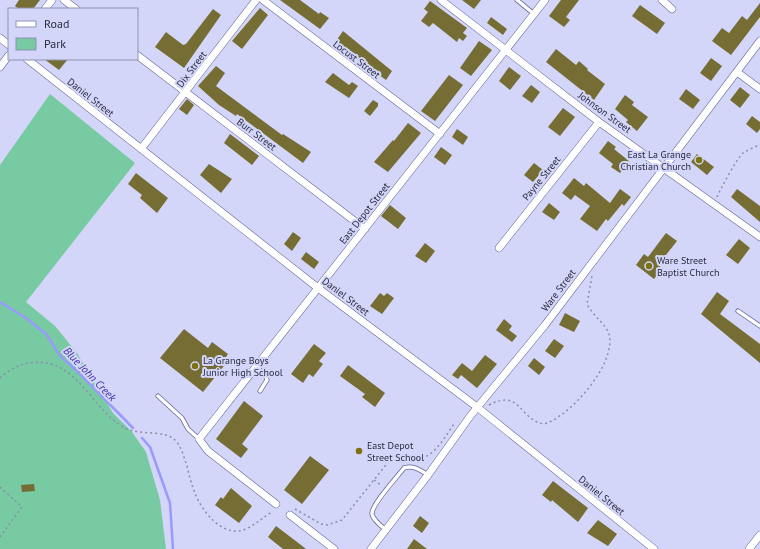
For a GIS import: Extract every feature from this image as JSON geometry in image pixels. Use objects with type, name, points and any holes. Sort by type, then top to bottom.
[{"type":"street","points":[[46,8],[52,0]]},
{"type":"street","points":[[64,0],[75,8]]},
{"type":"street","name":"Dix Street","points":[[141,148],[186,93],[256,0]]},
{"type":"street","name":"Locust Street","points":[[263,0],[440,134]]},
{"type":"street","name":"Johnson Street","points":[[440,0],[599,122],[760,237]]},
{"type":"street","name":"East Depot Street","points":[[199,439],[545,0]]},
{"type":"street","points":[[662,0],[672,9]]},
{"type":"street","points":[[0,38],[8,44]]},
{"type":"street","name":"Ware Street","points":[[371,549],[428,475],[477,407],[587,269],[760,41]]},
{"type":"street","points":[[0,67],[8,56]]},
{"type":"street","name":"Burr Street","points":[[138,56],[365,229]]},
{"type":"street","name":"Daniel Street","points":[[27,60],[318,288],[477,407],[654,549]]},
{"type":"street","points":[[737,72],[760,89]]},
{"type":"street","name":"Payne Street","points":[[499,248],[599,122]]},
{"type":"street","points":[[199,439],[208,451],[276,506]]},
{"type":"street","points":[[290,511],[334,549]]},
{"type":"street","points":[[749,549],[760,535]]},
{"type":"lane","points":[[517,0],[534,14]]},
{"type":"lane","points":[[738,311],[760,326]]},
{"type":"lane","points":[[256,367],[265,374],[267,380],[260,391]]},
{"type":"lane","points":[[158,396],[182,418],[188,430],[199,439]]},
{"type":"lane","points":[[386,530],[375,520],[372,514],[373,508],[404,468],[410,466],[418,468],[428,475]]},
{"type":"path","points":[[716,199],[725,179],[732,171],[742,154],[760,144]]},
{"type":"path","points":[[489,405],[504,400],[513,401],[535,421],[544,424],[552,421],[570,408],[587,390],[604,361],[610,344],[609,334],[587,304],[592,277],[587,269]]},
{"type":"path","points":[[0,378],[9,369],[20,364],[34,361],[43,362],[70,374],[118,425],[132,432],[172,437],[178,443],[184,457],[194,492],[201,506],[208,516],[227,530],[233,532],[250,527],[276,506]]},
{"type":"path","points":[[290,511],[321,524],[334,524],[342,520],[389,461],[400,458],[422,458],[429,455],[456,422]]},
{"type":"path","points":[[374,480],[387,490]]},
{"type":"path","points":[[0,487],[22,507],[0,537]]},
{"type":"green space","points":[[50,94],[135,163],[26,302],[55,326],[77,353],[113,413],[132,432],[146,452],[160,500],[166,549],[0,549],[0,165]]},
{"type":"building","points":[[19,0],[40,0],[34,8],[18,8],[15,6]]},
{"type":"building","points":[[280,0],[300,0],[319,14],[320,12],[329,18],[320,29]]},
{"type":"building","points":[[462,0],[481,0],[474,9]]},
{"type":"building","points":[[561,0],[579,0],[566,17],[570,20],[564,27],[549,16]]},
{"type":"building","points":[[430,1],[467,28],[463,33],[467,36],[463,41],[459,38],[457,42],[433,23],[429,27],[421,21],[428,12],[424,9]]},
{"type":"building","points":[[760,3],[760,17],[731,55],[712,41],[722,28],[729,33],[742,16],[747,20]]},
{"type":"building","points":[[640,5],[665,23],[657,34],[632,16]]},
{"type":"building","points":[[260,8],[268,15],[242,49],[232,41]]},
{"type":"building","points":[[213,9],[221,15],[184,68],[155,47],[166,32],[183,45],[186,44]]},
{"type":"building","points":[[491,17],[507,29],[503,35],[487,23]]},
{"type":"building","points":[[343,31],[392,71],[386,80],[348,52],[349,51],[336,41]]},
{"type":"building","points":[[479,41],[492,50],[471,76],[460,68]]},
{"type":"building","points":[[556,49],[576,65],[579,61],[588,69],[587,70],[605,84],[594,100],[546,62]]},
{"type":"building","points":[[711,58],[722,66],[711,81],[700,73]]},
{"type":"building","points":[[45,60],[67,60],[59,70]]},
{"type":"building","points":[[216,66],[225,73],[216,86],[282,135],[283,134],[311,152],[303,163],[237,114],[236,116],[219,105],[198,86]]},
{"type":"building","points":[[509,67],[521,76],[510,90],[499,81]]},
{"type":"building","points":[[333,73],[349,85],[352,82],[358,86],[349,98],[325,82]]},
{"type":"building","points":[[449,75],[463,85],[435,121],[421,111]]},
{"type":"building","points":[[531,85],[540,92],[532,103],[522,96]]},
{"type":"building","points":[[740,87],[750,95],[740,108],[730,100]]},
{"type":"building","points":[[686,89],[700,100],[693,109],[679,99]]},
{"type":"building","points":[[625,95],[634,102],[632,105],[648,117],[637,131],[626,122],[628,120],[615,109]]},
{"type":"building","points":[[187,99],[194,105],[187,115],[179,109]]},
{"type":"building","points":[[373,100],[378,103],[378,106],[370,116],[364,111]]},
{"type":"building","points":[[563,108],[575,117],[560,136],[548,127]]},
{"type":"building","points":[[752,116],[760,122],[760,129],[757,133],[746,124]]},
{"type":"building","points":[[408,123],[421,133],[388,172],[374,162],[393,140],[394,141]]},
{"type":"building","points":[[457,129],[468,137],[463,145],[452,137]]},
{"type":"building","points":[[230,134],[259,156],[252,165],[224,143]]},
{"type":"building","points":[[608,141],[616,147],[614,149],[629,161],[620,173],[611,167],[613,164],[599,153]]},
{"type":"building","points":[[441,147],[452,155],[445,165],[434,157]]},
{"type":"building","points":[[697,154],[714,167],[707,175],[691,162]]},
{"type":"building","points":[[534,163],[543,170],[533,182],[524,175]]},
{"type":"building","points":[[209,164],[232,179],[221,193],[200,175]]},
{"type":"building","points":[[136,173],[168,198],[157,213],[140,198],[142,195],[128,184]]},
{"type":"building","points":[[574,178],[584,186],[586,183],[610,203],[620,189],[631,197],[624,206],[622,204],[608,221],[606,219],[597,231],[580,219],[590,206],[575,195],[571,200],[562,193]]},
{"type":"building","points":[[737,189],[760,206],[760,222],[731,197]]},
{"type":"building","points":[[549,203],[560,212],[554,220],[542,212]]},
{"type":"building","points":[[390,205],[406,218],[398,229],[381,216]]},
{"type":"building","points":[[293,232],[301,238],[292,251],[284,244]]},
{"type":"building","points":[[666,233],[677,241],[658,265],[662,268],[654,279],[636,265],[644,254],[648,257]]},
{"type":"building","points":[[739,239],[750,248],[738,264],[726,255]]},
{"type":"building","points":[[425,243],[435,251],[426,263],[415,256]]},
{"type":"building","points":[[306,252],[319,262],[314,269],[301,259]]},
{"type":"building","points":[[717,292],[729,301],[720,314],[760,344],[760,363],[701,314]]},
{"type":"building","points":[[380,293],[384,296],[387,293],[394,298],[382,314],[370,306]]},
{"type":"building","points":[[565,313],[580,321],[574,332],[559,325]]},
{"type":"building","points":[[504,319],[512,326],[509,330],[517,336],[512,342],[496,330]]},
{"type":"building","points":[[184,329],[208,348],[212,342],[228,354],[224,360],[227,362],[203,392],[160,358]]},
{"type":"building","points":[[554,339],[564,346],[555,358],[545,351]]},
{"type":"building","points":[[314,344],[326,353],[319,361],[323,364],[313,377],[309,374],[303,383],[291,374]]},
{"type":"building","points":[[485,355],[497,364],[477,388],[461,375],[458,379],[452,375],[462,363],[472,371]]},
{"type":"building","points":[[534,358],[545,367],[539,375],[528,366]]},
{"type":"building","points":[[348,365],[385,393],[375,407],[362,397],[365,394],[340,376]]},
{"type":"building","points":[[244,401],[263,416],[242,444],[248,449],[241,458],[216,439]]},
{"type":"building","points":[[310,456],[329,470],[302,504],[284,490]]},
{"type":"building","points":[[553,481],[588,508],[578,522],[552,500],[551,502],[542,495]]},
{"type":"building","points":[[34,484],[35,491],[22,492],[21,485]]},
{"type":"building","points":[[231,488],[252,506],[239,523],[215,505],[221,497],[223,499]]},
{"type":"building","points":[[420,516],[429,523],[422,533],[413,526]]},
{"type":"building","points":[[598,520],[617,534],[608,546],[587,533]]},
{"type":"building","points":[[276,526],[306,549],[283,549],[268,537]]},
{"type":"building","points":[[414,539],[427,549],[407,549]]},
{"type":"waterway","name":"Blue John Creek","points":[[0,302],[26,318],[47,335],[60,356],[77,371],[133,428]]},
{"type":"waterway","name":"Blue John Creek","points":[[142,438],[150,447],[170,503],[173,549]]},
{"type":"place","name":"East La Grange Christian Church","points":[[699,160]]},
{"type":"place","name":"Ware Street Baptist Church","points":[[649,266]]},
{"type":"place","name":"La Grange Boys Junior High School","points":[[195,366]]},
{"type":"place","name":"East Depot Street School","points":[[359,451]]}]
